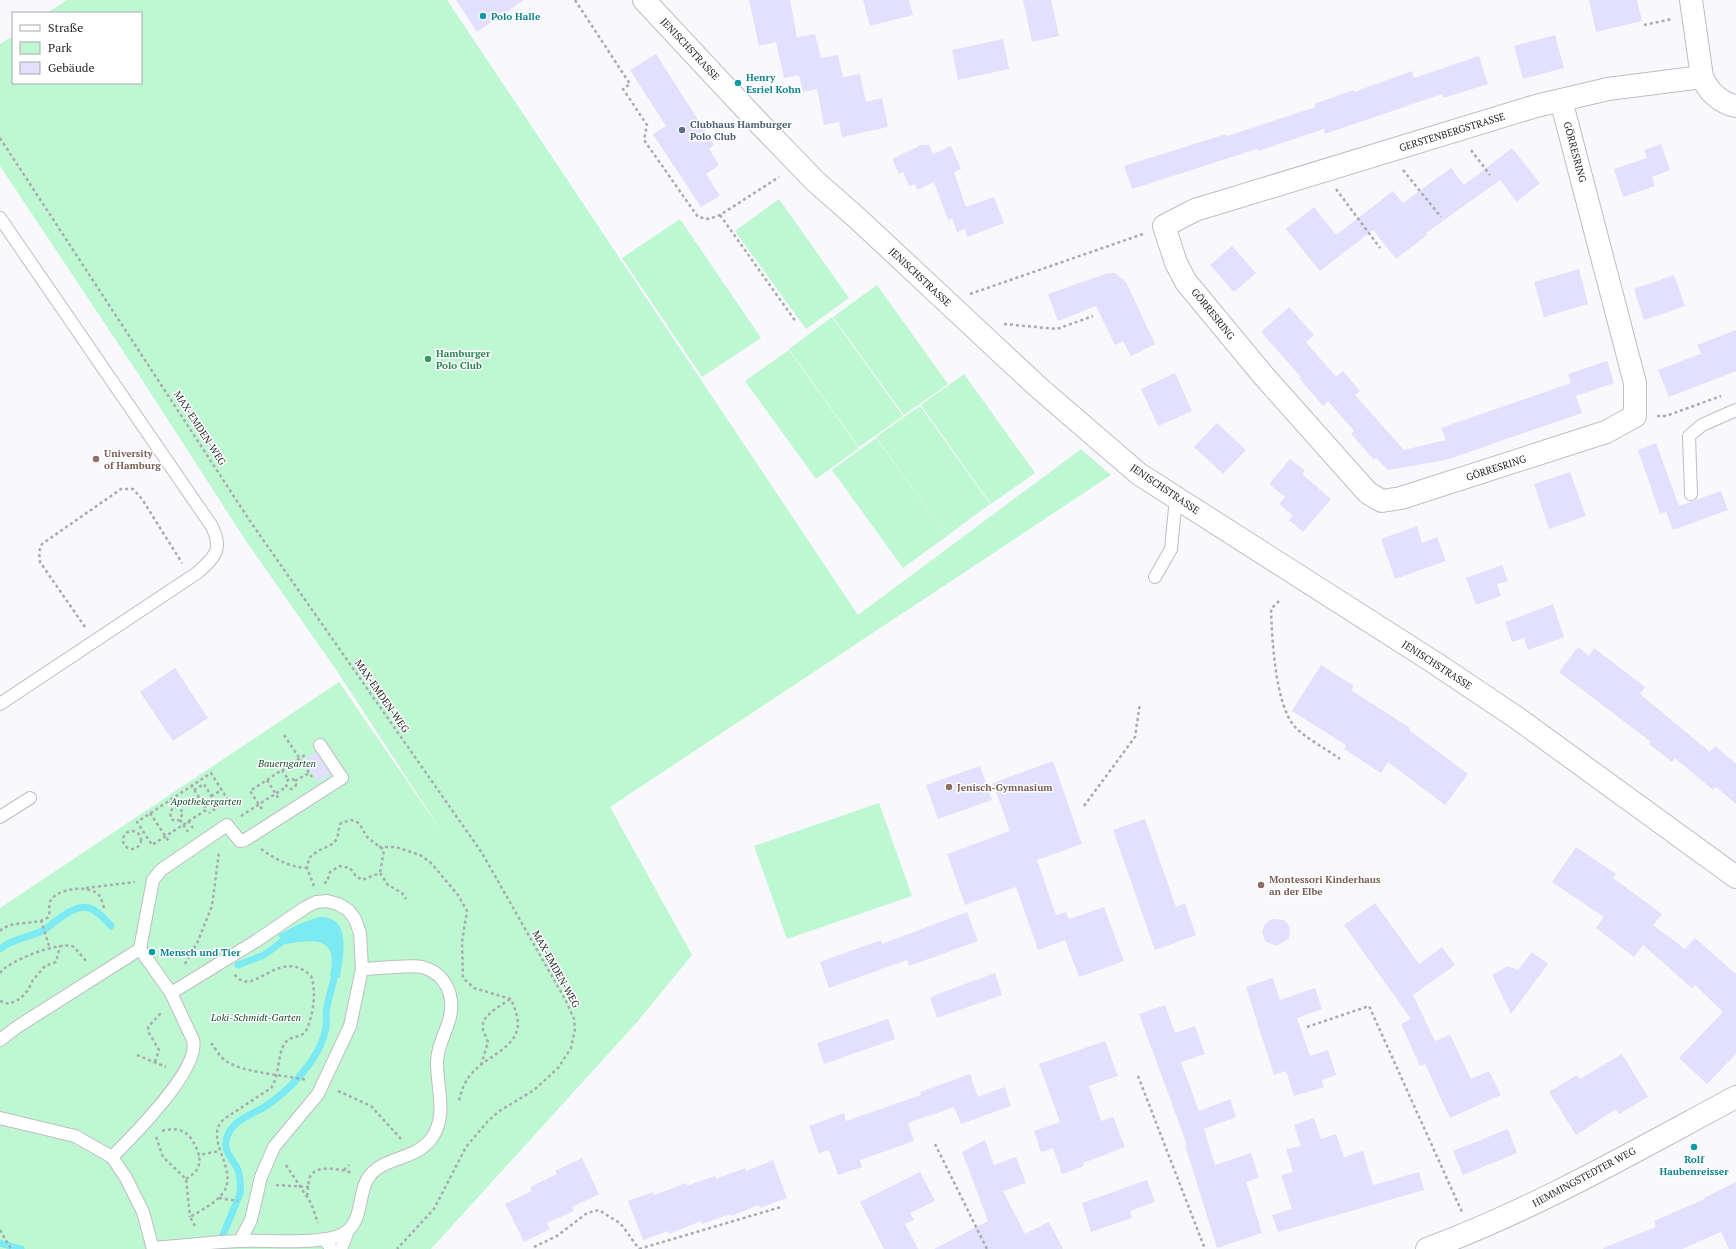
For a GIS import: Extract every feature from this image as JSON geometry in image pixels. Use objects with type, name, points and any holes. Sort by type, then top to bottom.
[{"type":"street","points":[[1690,0],[1702,77],[1706,87],[1715,96],[1731,105],[1736,106]]},
{"type":"street","name":"JENISCHSTRASSE","points":[[654,3],[756,120],[816,182],[862,222],[1038,387],[1140,474],[1422,654],[1498,705],[1736,878]]},
{"type":"street","name":"GERSTENBERGSTRASSE","points":[[1164,226],[1195,210],[1528,108],[1608,89],[1702,77]]},
{"type":"street","name":"GÖRRESRING","points":[[1164,226],[1176,263],[1186,282],[1263,375],[1368,493],[1382,501],[1401,498],[1606,432],[1635,416],[1635,383],[1562,100]]},
{"type":"street","name":"HEMMINGSTEDTER WEG","points":[[1427,1249],[1472,1232],[1565,1189],[1736,1097]]},
{"type":"lane","points":[[0,218],[211,525],[217,536],[218,547],[212,559],[191,577],[0,704]]},
{"type":"lane","points":[[1691,494],[1689,436],[1702,425],[1736,410]]},
{"type":"lane","points":[[1155,577],[1171,549],[1176,498]]},
{"type":"lane","points":[[112,1157],[143,1126],[182,1074],[192,1057],[194,1050],[193,1040],[171,993],[140,949],[153,880],[161,870],[227,825],[240,841],[245,840],[342,778],[320,745]]},
{"type":"lane","points":[[0,817],[30,798]]},
{"type":"lane","points":[[171,993],[316,902],[338,904],[348,910],[355,919],[360,933],[362,969],[350,1026],[318,1094],[274,1147],[261,1177],[251,1220],[238,1241]]},
{"type":"lane","points":[[0,1040],[17,1027],[140,949]]},
{"type":"lane","points":[[342,1249],[348,1231],[357,1217],[367,1179],[379,1166],[413,1153],[424,1146],[431,1139],[440,1121],[442,1112],[437,1077],[437,1052],[450,1016],[447,986],[434,971],[421,967],[362,969]]},
{"type":"lane","points":[[0,1118],[75,1136],[112,1157],[126,1178],[143,1212],[153,1249],[238,1241],[272,1242],[324,1239],[337,1236],[348,1231]]},
{"type":"lane","points":[[324,1239],[332,1249]]},
{"type":"path","points":[[575,0],[630,84],[623,89],[647,125],[644,140],[698,217],[709,219],[720,215],[780,176]]},
{"type":"path","points":[[1644,25],[1674,19]]},
{"type":"path","name":"MAX-EMDEN-WEG","points":[[0,138],[250,520],[482,853],[566,1001],[574,1019],[571,1048],[558,1068],[534,1090],[498,1112],[487,1122],[466,1147],[434,1209],[397,1249]]},
{"type":"path","points":[[1468,146],[1490,175]]},
{"type":"path","points":[[1401,167],[1441,217]]},
{"type":"path","points":[[1335,187],[1380,248]]},
{"type":"path","points":[[720,215],[796,322]]},
{"type":"path","points":[[966,296],[1164,226]]},
{"type":"path","points":[[1000,324],[1057,329],[1093,316]]},
{"type":"path","points":[[1635,416],[1666,416],[1722,395]]},
{"type":"path","points":[[95,641],[40,562],[38,552],[42,544],[121,489],[133,490],[142,499],[191,577]]},
{"type":"path","points":[[1279,601],[1270,609],[1274,664],[1283,702],[1289,718],[1295,727],[1340,759]]},
{"type":"path","points":[[1084,806],[1135,737],[1140,702]]},
{"type":"path","points":[[284,735],[321,791]]},
{"type":"path","points":[[262,810],[250,792],[300,758]]},
{"type":"path","points":[[282,770],[288,779],[295,781]]},
{"type":"path","points":[[206,810],[152,844],[137,822],[211,773],[233,808],[228,811]]},
{"type":"path","points":[[295,781],[309,773]]},
{"type":"path","points":[[286,787],[285,783],[288,779]]},
{"type":"path","points":[[267,780],[280,800]]},
{"type":"path","points":[[286,787],[289,789],[294,788],[296,785],[295,781]]},
{"type":"path","points":[[194,790],[204,784],[212,796],[218,807],[209,814]]},
{"type":"path","points":[[191,785],[211,817]]},
{"type":"path","points":[[259,805],[286,787]]},
{"type":"path","points":[[212,796],[222,790]]},
{"type":"path","points":[[177,807],[183,812],[180,820],[171,820],[170,812],[173,808],[177,807]]},
{"type":"path","points":[[150,813],[172,846]]},
{"type":"path","points":[[180,820],[196,845]]},
{"type":"path","points":[[278,861],[295,867],[307,868],[309,858],[321,849],[334,843],[338,837],[337,830],[341,823],[351,820],[359,823],[367,837],[384,850],[380,872],[388,885],[402,893],[406,899]]},
{"type":"path","points":[[188,821],[195,832]]},
{"type":"path","points":[[134,831],[140,836],[141,843],[137,848],[130,850],[124,845],[123,837],[127,832],[134,831]]},
{"type":"path","points":[[140,836],[144,833]]},
{"type":"path","points":[[198,940],[212,906],[216,872],[220,855],[216,841],[212,835]]},
{"type":"path","points":[[379,847],[396,847],[420,855],[431,863],[441,874],[458,895],[467,911],[462,942],[463,978],[474,988],[511,999]]},
{"type":"path","points":[[314,888],[327,882],[330,872],[340,866],[350,868],[356,876],[362,880],[380,872]]},
{"type":"path","points":[[0,931],[10,925],[41,920],[48,916],[49,902],[64,891],[153,880]]},
{"type":"path","points":[[86,888],[100,896],[106,911]]},
{"type":"path","points":[[41,920],[50,949]]},
{"type":"path","points":[[0,1001],[9,1004],[24,995],[36,975],[45,966],[56,962],[60,946]]},
{"type":"path","points":[[0,973],[11,963],[60,946],[72,946],[96,976]]},
{"type":"path","points":[[190,1217],[206,1208],[224,1192],[228,1178],[227,1167],[220,1151],[218,1132],[221,1121],[271,1088],[275,1083],[282,1048],[290,1038],[303,1035],[308,1026],[314,998],[313,981],[307,972],[299,968],[283,967],[271,970],[260,979],[247,982]]},
{"type":"path","points":[[442,1112],[458,1110],[460,1094],[468,1078],[480,1065],[498,1053],[512,1040],[518,1024],[517,1014],[511,999]]},
{"type":"path","points":[[480,1065],[488,1042],[483,1030],[483,1020],[491,1012],[511,999]]},
{"type":"path","points":[[155,1062],[159,1050],[149,1033],[148,1027],[161,1013],[157,1006]]},
{"type":"path","points":[[1307,1027],[1369,1006],[1472,1232]]},
{"type":"path","points":[[194,1050],[212,1044],[225,1060],[233,1065],[276,1075],[297,1078]]},
{"type":"path","points":[[137,1055],[182,1074]]},
{"type":"path","points":[[1138,1076],[1205,1249]]},
{"type":"path","points":[[322,1083],[371,1106],[413,1153]]},
{"type":"path","points":[[186,1179],[197,1170],[199,1166],[199,1155],[192,1140],[181,1129],[175,1128],[156,1133],[163,1158],[186,1179],[190,1217],[206,1244]]},
{"type":"path","points":[[935,1144],[987,1249]]},
{"type":"path","points":[[274,1147],[279,1151],[288,1170],[311,1203],[324,1239]]},
{"type":"path","points":[[199,1155],[220,1151]]},
{"type":"path","points":[[344,1170],[349,1165]]},
{"type":"path","points":[[306,1197],[309,1187],[309,1179],[313,1174],[326,1168],[334,1169]]},
{"type":"path","points":[[259,1186],[285,1184],[309,1187]]},
{"type":"path","points":[[218,1198],[232,1200]]},
{"type":"path","points":[[534,1247],[557,1236],[588,1213],[599,1210],[621,1224],[639,1249],[781,1207]]},
{"type":"path","points":[[0,1230],[11,1249]]},
{"type":"green space","points":[[67,0],[447,0],[858,615],[1081,449],[1111,475],[610,807],[692,955],[638,1021],[431,1249],[0,1249],[0,908],[339,682],[444,835],[337,671],[246,541],[139,375],[0,166],[0,44],[12,37],[12,84],[142,84],[142,12],[49,12]]},
{"type":"green space","points":[[779,199],[849,298],[806,329],[735,231]]},
{"type":"green space","points":[[680,219],[761,338],[702,377],[622,258]]},
{"type":"green space","points":[[877,285],[948,384],[904,415],[833,317]]},
{"type":"green space","points":[[832,317],[903,416],[859,447],[789,349]]},
{"type":"green space","points":[[789,350],[859,448],[816,479],[745,381]]},
{"type":"green space","points":[[964,374],[1035,473],[991,504],[921,405]]},
{"type":"green space","points":[[920,406],[990,504],[947,536],[876,437]]},
{"type":"green space","points":[[876,438],[947,536],[903,568],[832,470]]},
{"type":"green space","points":[[879,803],[912,896],[787,939],[754,846]]},
{"type":"water","points":[[319,917],[330,918],[337,923],[341,930],[344,949],[340,978],[330,976],[332,963],[331,953],[328,947],[315,941],[285,944],[278,935],[299,924]]},
{"type":"building","name":"Polo Halle","points":[[456,0],[524,0],[477,32]]},
{"type":"building","points":[[749,0],[790,0],[797,37],[815,34],[821,58],[838,55],[843,77],[860,74],[866,102],[882,98],[888,127],[842,137],[839,122],[824,125],[817,89],[803,92],[799,75],[784,78],[776,42],[759,46]]},
{"type":"building","points":[[863,0],[909,0],[913,15],[870,26]]},
{"type":"building","points":[[1023,0],[1051,0],[1059,36],[1032,42]]},
{"type":"building","points":[[1589,0],[1637,0],[1642,21],[1596,32]]},
{"type":"building","points":[[1555,35],[1564,68],[1523,79],[1514,46]]},
{"type":"building","points":[[1003,39],[1009,69],[958,80],[952,50]]},
{"type":"building","name":"Clubhaus Hamburger Polo Club","points":[[656,54],[714,145],[709,149],[719,165],[706,174],[720,196],[701,207],[653,134],[666,126],[630,70]]},
{"type":"building","points":[[1479,56],[1488,84],[1443,98],[1442,94],[1325,134],[1324,129],[1258,151],[1257,149],[1132,189],[1124,166],[1226,134],[1227,136],[1316,107],[1314,104],[1353,90],[1354,92],[1412,71],[1414,78]]},
{"type":"building","points":[[1661,144],[1670,170],[1652,177],[1655,186],[1623,197],[1614,169],[1647,158],[1644,150]]},
{"type":"building","points":[[921,145],[929,145],[933,154],[951,146],[961,169],[954,172],[966,207],[994,197],[1004,223],[967,237],[965,229],[957,232],[952,218],[948,220],[934,182],[917,190],[915,184],[909,186],[903,172],[899,174],[892,159]]},
{"type":"building","points":[[1512,148],[1540,183],[1517,202],[1500,180],[1426,233],[1427,235],[1396,259],[1373,230],[1320,271],[1286,229],[1314,207],[1336,235],[1393,191],[1403,203],[1451,168],[1464,185]]},
{"type":"building","points":[[1232,246],[1256,273],[1234,292],[1210,265]]},
{"type":"building","points":[[1579,269],[1588,304],[1544,317],[1534,282]]},
{"type":"building","points":[[1108,273],[1115,273],[1126,282],[1155,344],[1131,356],[1123,341],[1115,345],[1096,306],[1058,321],[1048,294]]},
{"type":"building","points":[[1674,275],[1685,306],[1644,320],[1634,289]]},
{"type":"building","points":[[1289,307],[1314,335],[1306,342],[1336,377],[1343,371],[1360,391],[1355,395],[1404,450],[1446,440],[1441,428],[1571,383],[1568,374],[1607,361],[1614,383],[1576,396],[1582,413],[1446,460],[1388,470],[1376,458],[1374,460],[1351,434],[1354,431],[1328,401],[1323,406],[1299,378],[1301,377],[1261,332]]},
{"type":"building","points":[[1736,330],[1736,371],[1669,397],[1658,370],[1701,354],[1697,345]]},
{"type":"building","points":[[1175,373],[1192,411],[1158,426],[1141,389]]},
{"type":"building","points":[[1217,423],[1246,450],[1223,474],[1194,447]]},
{"type":"building","points":[[1656,443],[1679,506],[1721,491],[1728,510],[1673,530],[1666,512],[1660,514],[1638,450]]},
{"type":"building","points":[[1290,459],[1305,471],[1302,474],[1331,499],[1303,532],[1289,520],[1293,516],[1279,504],[1285,497],[1269,484]]},
{"type":"building","points":[[1570,472],[1586,516],[1549,529],[1534,484]]},
{"type":"building","points":[[1417,526],[1422,543],[1437,537],[1446,561],[1395,579],[1381,539]]},
{"type":"building","points":[[1502,565],[1508,581],[1497,584],[1501,596],[1476,605],[1466,578]]},
{"type":"building","points":[[1553,604],[1564,637],[1528,650],[1524,638],[1512,642],[1505,622]]},
{"type":"building","points":[[1578,647],[1589,656],[1594,648],[1645,687],[1640,694],[1710,752],[1715,746],[1736,764],[1736,804],[1716,787],[1713,790],[1675,758],[1672,762],[1649,744],[1651,742],[1559,672]]},
{"type":"building","points":[[1321,665],[1354,686],[1351,690],[1410,728],[1409,730],[1468,774],[1445,805],[1388,762],[1381,773],[1344,749],[1346,745],[1292,711]]},
{"type":"building","points":[[175,668],[208,718],[173,741],[140,692]]},
{"type":"building","points":[[316,752],[330,773],[318,782],[304,760]]},
{"type":"building","points":[[1053,761],[1082,844],[1037,860],[1056,915],[1066,912],[1069,919],[1104,907],[1124,961],[1079,977],[1065,940],[1038,950],[1016,887],[965,905],[947,854],[1010,831],[993,783]]},
{"type":"building","points":[[980,766],[992,800],[938,819],[926,785]]},
{"type":"building","points":[[1145,819],[1176,907],[1185,903],[1196,935],[1155,950],[1113,830]]},
{"type":"building","points":[[1576,847],[1616,874],[1613,878],[1662,914],[1653,925],[1685,949],[1695,938],[1736,974],[1736,1054],[1707,1084],[1679,1058],[1723,1012],[1695,985],[1692,988],[1643,945],[1634,957],[1596,928],[1604,917],[1552,882]]},
{"type":"building","points":[[1375,903],[1419,964],[1442,947],[1455,965],[1413,995],[1435,1041],[1450,1035],[1471,1079],[1489,1071],[1501,1095],[1450,1118],[1425,1064],[1420,1066],[1401,1024],[1411,1019],[1344,925]]},
{"type":"building","points":[[967,912],[978,941],[909,966],[907,960],[829,988],[820,962],[881,940],[882,944]]},
{"type":"building","points":[[1272,919],[1284,920],[1290,927],[1289,939],[1276,946],[1265,941],[1262,931],[1265,924]]},
{"type":"building","points":[[1532,952],[1548,964],[1511,1014],[1492,975],[1508,966],[1518,970]]},
{"type":"building","points":[[995,973],[1002,995],[937,1018],[930,997]]},
{"type":"building","points":[[1273,978],[1280,1000],[1315,988],[1322,1009],[1297,1018],[1310,1056],[1328,1050],[1336,1075],[1322,1080],[1324,1087],[1294,1096],[1286,1071],[1274,1075],[1246,987]]},
{"type":"building","points":[[1165,1005],[1175,1033],[1195,1026],[1205,1054],[1181,1062],[1199,1111],[1230,1099],[1236,1117],[1204,1129],[1215,1165],[1251,1153],[1259,1178],[1246,1182],[1262,1233],[1217,1248],[1185,1145],[1187,1145],[1139,1014]]},
{"type":"building","points":[[888,1019],[895,1039],[824,1064],[817,1043]]},
{"type":"building","points":[[1105,1041],[1118,1076],[1089,1086],[1101,1121],[1113,1117],[1125,1147],[1083,1163],[1084,1166],[1062,1174],[1053,1148],[1041,1152],[1034,1131],[1060,1122],[1039,1064]]},
{"type":"building","points":[[1622,1054],[1648,1097],[1619,1114],[1616,1109],[1576,1135],[1549,1092],[1577,1075],[1580,1079]]},
{"type":"building","points":[[970,1074],[978,1097],[1005,1087],[1011,1106],[961,1124],[954,1107],[908,1123],[914,1141],[860,1160],[862,1167],[838,1175],[829,1150],[819,1153],[809,1126],[844,1113],[846,1121],[921,1095],[920,1092]]},
{"type":"building","points":[[1314,1118],[1321,1139],[1336,1134],[1344,1157],[1363,1151],[1373,1185],[1419,1172],[1424,1190],[1278,1232],[1272,1215],[1292,1209],[1281,1175],[1293,1172],[1286,1149],[1301,1146],[1294,1125]]},
{"type":"building","points":[[1508,1129],[1517,1153],[1463,1175],[1453,1151]]},
{"type":"building","points":[[985,1140],[994,1165],[1016,1157],[1026,1183],[1003,1191],[1025,1234],[1049,1222],[1063,1249],[934,1249],[988,1221],[962,1152]]},
{"type":"building","points":[[582,1158],[599,1194],[572,1207],[574,1211],[547,1223],[550,1229],[524,1242],[505,1204],[532,1191],[530,1187],[557,1174],[555,1171]]},
{"type":"building","points":[[773,1160],[787,1198],[760,1208],[759,1205],[731,1216],[730,1214],[702,1224],[701,1221],[669,1234],[668,1231],[643,1240],[628,1201],[653,1192],[654,1195],[686,1183],[687,1186],[715,1176],[716,1179],[745,1168],[746,1171]]},
{"type":"building","points":[[920,1172],[935,1201],[910,1213],[914,1220],[905,1224],[918,1249],[884,1249],[860,1202]]},
{"type":"building","points":[[1147,1180],[1155,1202],[1130,1211],[1132,1218],[1091,1232],[1082,1203]]},
{"type":"building","points":[[1736,1182],[1736,1249],[1729,1249],[1721,1232],[1682,1249],[1603,1248],[1656,1227],[1654,1221],[1705,1199],[1704,1198]]},
{"type":"waterway","points":[[0,949],[15,940],[42,931],[66,914],[80,907],[92,909],[104,918],[111,926]]},
{"type":"waterway","points":[[238,965],[264,955],[283,941],[291,938]]},
{"type":"waterway","points":[[217,1249],[240,1194],[241,1185],[238,1170],[227,1151],[227,1137],[238,1122],[266,1106],[285,1091],[311,1062],[323,1040],[326,1028],[326,1010],[335,969]]},
{"type":"waterway","points":[[0,1243],[21,1249]]},
{"type":"place","name":"Polo Halle","points":[[483,16]]},
{"type":"place","name":"Henry Esriel Kohn","points":[[738,83]]},
{"type":"place","name":"Clubhaus Hamburger Polo Club","points":[[682,130]]},
{"type":"place","name":"Hamburger Polo Club","points":[[428,359]]},
{"type":"place","name":"University of Hamburg","points":[[96,459]]},
{"type":"place","name":"Jenisch-Gymnasium","points":[[949,787]]},
{"type":"place","name":"Montessori Kinderhaus an der Elbe","points":[[1261,885]]},
{"type":"place","name":"Mensch und Tier","points":[[152,952]]},
{"type":"place","name":"Rolf Haubenreisser","points":[[1694,1147]]},
{"type":"park label","name":"Bauerngarten","points":[[287,763]]},
{"type":"park label","name":"Apothekergarten","points":[[206,801]]},
{"type":"park label","name":"Loki-Schmidt-Garten","points":[[256,1017]]}]
